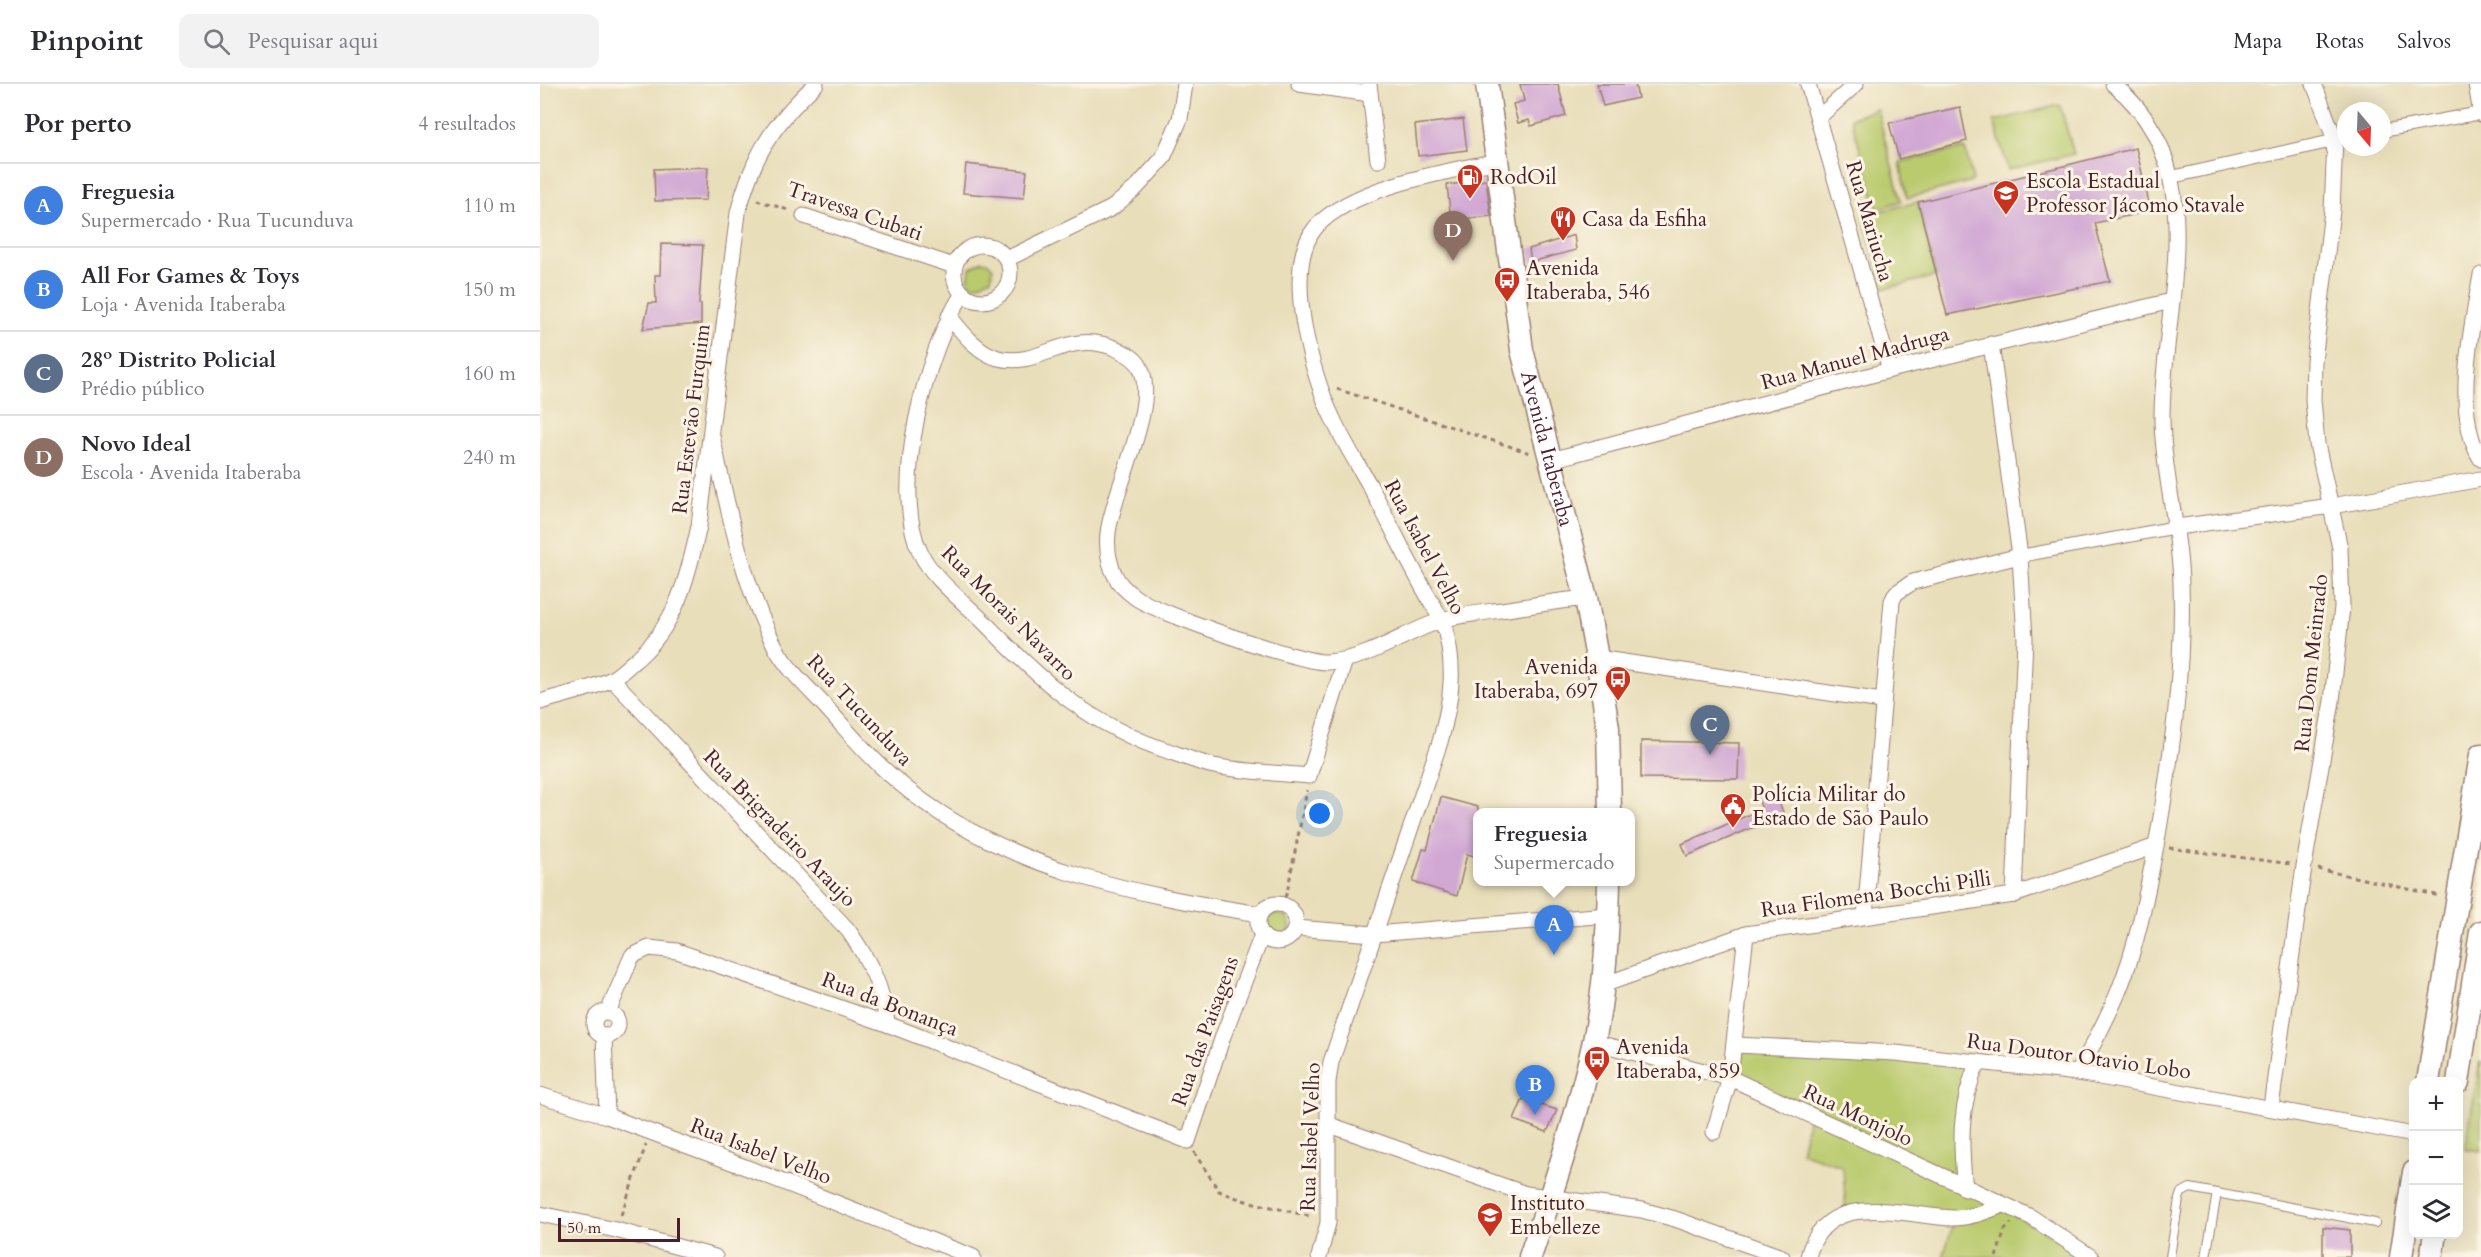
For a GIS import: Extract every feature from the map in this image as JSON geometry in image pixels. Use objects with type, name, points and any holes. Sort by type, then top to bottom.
[{"type":"main road","name":"Avenida Itaberaba","points":[[1487,84],[1522,350],[1586,598],[1597,658],[1608,728],[1610,808]]},
{"type":"main road","points":[[2429,1077],[2481,755]]},
{"type":"main road","points":[[1530,1257],[1550,1197],[1594,1042],[1604,984],[1609,886]]},
{"type":"main road","points":[[2459,1077],[2481,932]]},
{"type":"main road","points":[[2401,1257],[2412,1185]]},
{"type":"main road","points":[[2432,1257],[2434,1239]]},
{"type":"street","name":"Rua Estevão Furquim","points":[[540,702],[612,679],[640,657],[661,634],[678,602],[689,570],[699,526],[737,224],[743,195],[761,147],[784,116],[816,84]]},
{"type":"street","points":[[1007,259],[1112,208],[1137,187],[1163,158],[1180,119],[1185,84]]},
{"type":"street","points":[[1299,84],[1370,89],[1378,160]]},
{"type":"street","name":"Rua Mariucha","points":[[1808,84],[1890,370]]},
{"type":"street","points":[[1818,118],[1856,84]]},
{"type":"street","points":[[2078,1073],[2119,990],[2141,924],[2170,766],[2179,680],[2181,583],[2177,527],[2164,449],[2162,421],[2164,368],[2178,251],[2172,177],[2163,151],[2142,115],[2113,84]]},
{"type":"street","name":"Rua Dom Meinrado","points":[[2314,84],[2337,133]]},
{"type":"street","points":[[2391,129],[2481,113],[2476,84]]},
{"type":"street","points":[[2172,177],[2337,140]]},
{"type":"street","name":"Rua Dom Meinrado","points":[[2271,1107],[2304,866],[2332,702],[2342,607],[2340,548],[2317,444],[2313,400],[2314,361],[2338,156]]},
{"type":"street","name":"Rua Isabel Velho","points":[[1319,1257],[1328,1223],[1327,1124],[1330,1062],[1451,703],[1453,674],[1450,644],[1442,620],[1333,419],[1318,383],[1302,308],[1300,275],[1304,248],[1315,229],[1328,216],[1377,192],[1446,171],[1498,161]]},
{"type":"street","name":"Travessa Cubati","points":[[804,216],[954,266]]},
{"type":"street","points":[[984,245],[997,249],[1007,259],[1011,274],[1006,289],[993,300],[977,302],[962,295],[954,282],[954,266],[960,255],[971,247],[984,245]]},
{"type":"street","points":[[2481,275],[2466,373],[2466,404],[2481,459]]},
{"type":"street","name":"Rua Morais Navarro","points":[[962,295],[939,337],[910,456],[909,498],[913,531],[920,553],[1040,679],[1078,708],[1111,728],[1150,745],[1211,765],[1309,776]]},
{"type":"street","name":"Rua Manuel Madruga","points":[[1551,460],[1574,456],[1991,344],[2171,301]]},
{"type":"street","points":[[949,316],[964,336],[978,347],[999,358],[1020,359],[1086,340],[1102,343],[1129,355],[1139,365],[1146,385],[1144,410],[1118,488],[1108,535],[1109,556],[1121,585],[1137,599],[1159,610],[1272,649],[1325,663],[1345,660],[1442,620],[1586,598]]},
{"type":"street","points":[[1991,344],[2020,556],[2025,639],[2014,895]]},
{"type":"street","name":"Rua Tucunduva","points":[[712,436],[753,594],[777,650],[867,754],[895,780],[923,801],[992,843],[1059,870],[1119,889],[1260,914]]},
{"type":"street","points":[[1864,916],[1882,701],[1892,601],[1896,593],[1913,582],[2020,556],[2177,527],[2332,506],[2481,479]]},
{"type":"street","points":[[1597,658],[1882,701]]},
{"type":"street","points":[[1309,776],[1345,660]]},
{"type":"street","name":"Rua Brigradeiro Araujo","points":[[612,679],[848,930],[869,960],[881,986],[887,1024]]},
{"type":"street","name":"Rua Filomena Bocchi Pilli","points":[[1604,984],[1746,934],[2014,895],[2156,846]]},
{"type":"street","points":[[1280,904],[1286,906],[1294,916],[1295,928],[1288,938],[1282,941],[1270,940],[1262,935],[1258,927],[1260,914],[1268,906],[1280,904]]},
{"type":"street","points":[[1295,928],[1374,934],[1608,915]]},
{"type":"street","points":[[1714,1132],[1730,1078],[1736,1045],[1746,934]]},
{"type":"street","name":"Rua das Paisagens","points":[[1188,1141],[1223,1036],[1262,935]]},
{"type":"street","name":"Rua da Bonança","points":[[607,1116],[604,1036],[615,1031],[617,1026],[617,1020],[608,1012],[632,956],[640,950],[660,948],[887,1024],[1188,1141]]},
{"type":"street","name":"Rua Monjolo","points":[[1594,1042],[1730,1078],[1965,1189],[2019,1212],[2091,1257]]},
{"type":"street","name":"Rua Doutor Otavio Lobo","points":[[1736,1045],[1895,1053],[2078,1073],[2409,1134]]},
{"type":"street","points":[[1965,1189],[1960,1139],[1967,1087],[1978,1062]]},
{"type":"street","name":"Rua Isabel Velho","points":[[540,1095],[651,1132],[822,1196],[974,1257]]},
{"type":"street","points":[[1327,1124],[1526,1194],[1642,1210],[1675,1219],[1782,1257]]},
{"type":"street","points":[[1808,1257],[1815,1238],[1826,1226],[1846,1215],[1863,1210],[1882,1209],[1955,1218],[1976,1215],[2003,1205]]},
{"type":"street","points":[[540,1214],[616,1230],[715,1257]]},
{"type":"lane","points":[[2170,1257],[2181,1193],[2190,1188],[2375,1223]]},
{"type":"lane","points":[[2206,1257],[2217,1193]]},
{"type":"path","name":"Travessa Cubati","points":[[743,195],[804,216]]},
{"type":"path","points":[[1318,383],[1551,460]]},
{"type":"path","points":[[1280,904],[1287,893],[1309,776]]},
{"type":"path","points":[[2156,846],[2304,866],[2457,900]]},
{"type":"path","points":[[616,1230],[651,1132]]},
{"type":"path","points":[[1188,1141],[1219,1191],[1242,1200],[1328,1223]]},
{"type":"path","points":[[1996,1257],[2005,1230],[2019,1212]]},
{"type":"green space","points":[[2060,105],[2074,154],[2008,170],[1994,121]]},
{"type":"green space","points":[[1877,109],[1901,201],[1877,209],[1851,118]]},
{"type":"green space","points":[[1965,148],[1973,181],[1907,198],[1900,162]]},
{"type":"green space","points":[[1918,202],[1936,276],[1883,289],[1863,215]]},
{"type":"green space","points":[[982,261],[987,262],[993,268],[991,278],[978,285],[968,284],[970,268]]},
{"type":"green space","points":[[1278,914],[1287,917],[1290,926],[1287,935],[1278,938],[1269,935],[1266,926],[1269,917]]},
{"type":"green space","points":[[1736,1045],[1978,1062],[1967,1087],[1965,1188],[2091,1257],[1943,1257],[1955,1218],[1846,1215],[1843,1167],[1801,1152],[1809,1116],[1730,1078]]},
{"type":"green space","points":[[2481,1062],[2481,1151],[2465,1149]]},
{"type":"building","points":[[1520,84],[1558,84],[1566,116],[1531,126],[1529,120],[1518,123],[1513,104],[1524,101]]},
{"type":"building","points":[[1597,84],[1635,84],[1638,98],[1603,106]]},
{"type":"building","points":[[1960,107],[1967,141],[1899,159],[1889,123]]},
{"type":"building","points":[[1463,119],[1467,150],[1418,156],[1415,125]]},
{"type":"building","points":[[2136,148],[2151,211],[2095,223],[2110,281],[1947,315],[1918,202]]},
{"type":"building","points":[[966,164],[1027,171],[1024,198],[963,193]]},
{"type":"building","points":[[708,167],[706,200],[655,201],[654,169]]},
{"type":"building","name":"RodOil","points":[[1486,180],[1491,216],[1451,220],[1447,185]]},
{"type":"building","name":"Casa da Esfiha","points":[[1574,235],[1576,250],[1531,262],[1529,249]]},
{"type":"building","points":[[661,244],[703,245],[699,304],[701,304],[701,324],[643,329],[649,303],[656,303],[655,275],[660,275]]},
{"type":"building","points":[[1641,741],[1739,743],[1738,779],[1641,778]]},
{"type":"building","name":"Polícia Militar do Estado de São Paulo","points":[[1773,790],[1784,814],[1687,856],[1682,844],[1762,809],[1757,797]]},
{"type":"building","points":[[1441,797],[1478,807],[1473,808],[1473,856],[1467,854],[1457,896],[1413,882],[1423,849],[1427,850]]},
{"type":"building","points":[[1523,1099],[1557,1110],[1547,1132],[1514,1120]]},
{"type":"building","points":[[2323,1227],[2350,1230],[2350,1257],[2323,1257]]},
{"type":"place","name":"RodOil","points":[[1470,200]]},
{"type":"place","name":"Escola Estadual Professor Jácomo Stavale","points":[[2006,216]]},
{"type":"place","name":"Casa da Esfiha","points":[[1563,242]]},
{"type":"place","name":"Novo Ideal","points":[[1453,261]]},
{"type":"place","name":"Avenida Itaberaba, 546","points":[[1507,303]]},
{"type":"place","name":"Avenida Itaberaba, 697","points":[[1618,702]]},
{"type":"place","name":"28º Distrito Policial","points":[[1710,755]]},
{"type":"place","name":"Polícia Militar do Estado de São Paulo","points":[[1733,829]]},
{"type":"place","name":"Freguesia","points":[[1554,955]]},
{"type":"place","name":"Avenida Itaberaba, 859","points":[[1597,1082]]},
{"type":"place","name":"All For Games & Toys","points":[[1535,1115]]},
{"type":"place","name":"Instituto Embelleze","points":[[1490,1238]]}]
